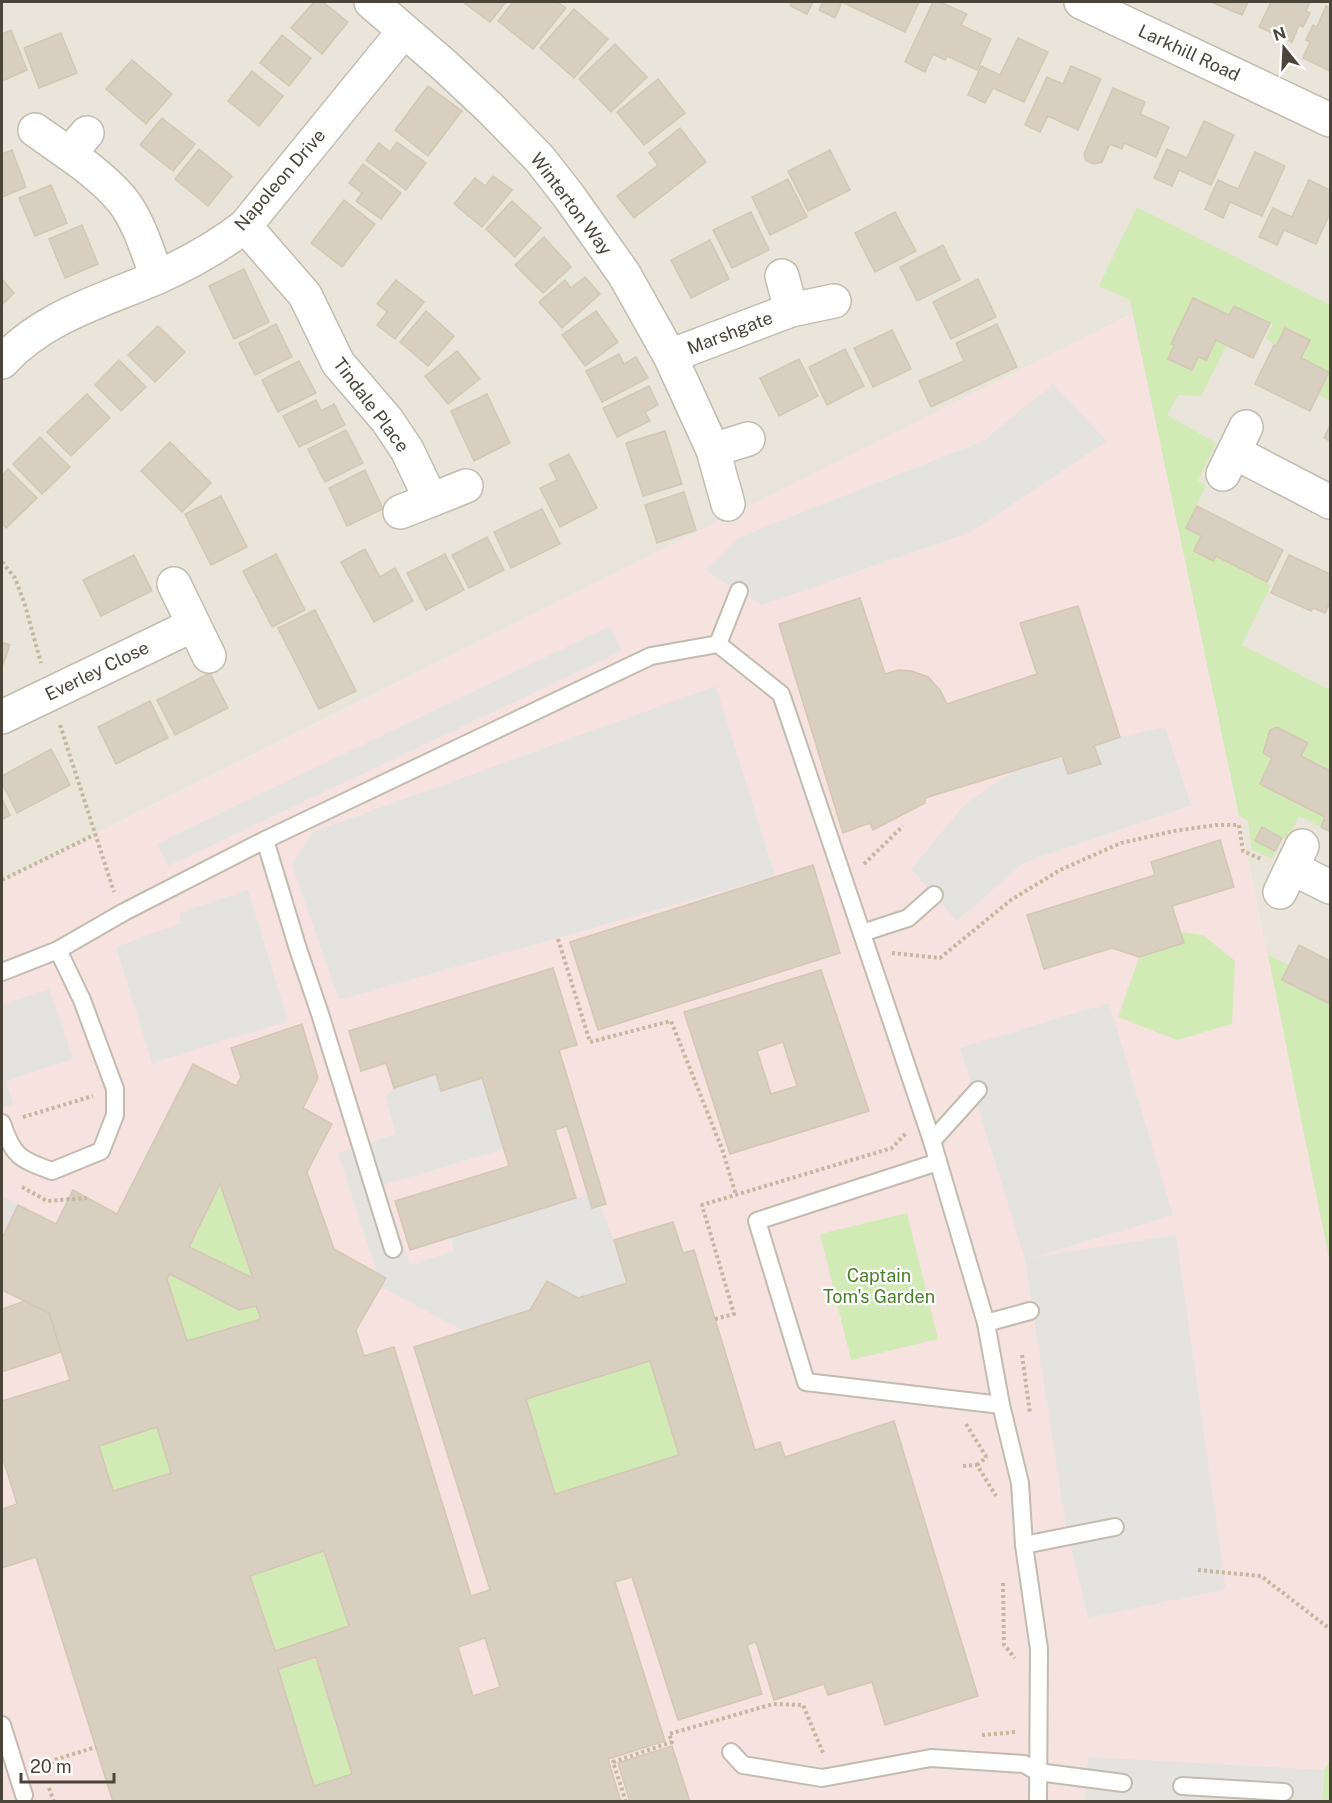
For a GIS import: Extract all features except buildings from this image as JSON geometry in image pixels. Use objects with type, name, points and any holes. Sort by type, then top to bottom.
[{"type":"street","name":"Winterton Way","points":[[371,2],[490,108],[539,158],[568,195],[624,274],[670,356],[713,450],[728,504]]},
{"type":"street","name":"Larkhill Road","points":[[1081,2],[1330,120]]},
{"type":"street","name":"Napoleon Drive","points":[[2,363],[33,334],[66,314],[157,277],[222,243],[245,225],[404,31]]},
{"type":"street","points":[[35,130],[78,143],[98,177],[123,201],[143,239],[157,277]]},
{"type":"street","name":"Tindale Place","points":[[245,225],[305,294],[338,363],[407,450],[431,500]]},
{"type":"street","name":"Marshgate","points":[[782,276],[790,310]]},
{"type":"street","name":"Marshgate","points":[[670,356],[790,310],[834,301]]},
{"type":"street","points":[[713,450],[748,438]]},
{"type":"street","points":[[1234,451],[1330,502]]},
{"type":"street","points":[[399,512],[466,486]]},
{"type":"street","points":[[174,584],[209,656]]},
{"type":"street","name":"Everley Close","points":[[2,717],[193,625]]},
{"type":"street","points":[[1291,869],[1330,887]]},
{"type":"lane","points":[[718,644],[738,591]]},
{"type":"lane","points":[[2,972],[58,950],[124,912],[265,840],[651,656],[718,644],[781,694],[939,1162],[986,1323],[1001,1406],[1020,1483],[1024,1545],[1039,1649],[1038,1802]]},
{"type":"lane","points":[[265,840],[297,949],[320,1014],[393,1249]]},
{"type":"lane","points":[[862,933],[908,918],[934,895]]},
{"type":"lane","points":[[2,1123],[9,1144],[22,1160],[52,1171],[100,1151],[115,1115],[115,1089],[82,1000],[58,950]]},
{"type":"lane","points":[[932,1142],[978,1090]]},
{"type":"lane","points":[[939,1162],[757,1221],[806,1382],[1001,1406]]},
{"type":"lane","points":[[986,1323],[1030,1311]]},
{"type":"lane","points":[[1024,1545],[1115,1527]]},
{"type":"lane","points":[[2,1725],[24,1794]]},
{"type":"lane","points":[[731,1752],[743,1765],[822,1778],[931,1758],[1024,1764],[1038,1772],[1124,1783]]},
{"type":"lane","points":[[1182,1786],[1284,1792]]},
{"type":"path","points":[[871,959],[893,952],[940,958],[1011,900],[1060,870],[1121,843],[1174,831],[1216,825],[1239,825],[1243,851],[1291,869]]},
{"type":"path","points":[[863,864],[903,826]]},
{"type":"path","points":[[2,880],[94,835],[116,898]]},
{"type":"path","points":[[558,939],[590,1042],[671,1021],[722,1149],[736,1195]]},
{"type":"path","points":[[18,1118],[97,1094]]},
{"type":"path","points":[[715,1319],[734,1314],[702,1205],[892,1148],[909,1130]]},
{"type":"path","points":[[964,1420],[993,1467]]},
{"type":"path","points":[[963,1466],[977,1465],[987,1457]]},
{"type":"path","points":[[977,1465],[999,1500]]},
{"type":"path","points":[[1198,1570],[1261,1576],[1330,1629]]},
{"type":"path","points":[[1003,1580],[1004,1645],[1017,1660]]},
{"type":"path","points":[[626,1802],[611,1763],[672,1742],[669,1734],[773,1704],[803,1705],[823,1753],[834,1752]]},
{"type":"path","points":[[972,1736],[1020,1731]]},
{"type":"path","points":[[54,1802],[43,1772],[54,1760],[96,1746]]},
{"type":"shaded area","points":[[2,2],[1330,2],[1330,1263],[1248,861],[1132,314],[2,881]]},
{"type":"shaded area","points":[[1132,314],[1248,861],[1330,1263],[1330,1801],[2,1802],[2,881]]},
{"type":"shaded area","points":[[1053,384],[1107,441],[971,532],[761,605],[706,571],[740,537],[983,441]]},
{"type":"shaded area","points":[[610,626],[622,651],[168,866],[156,844]]},
{"type":"shaded area","points":[[716,686],[775,876],[339,1000],[292,865],[313,832]]},
{"type":"shaded area","points":[[1165,727],[1191,805],[1023,863],[957,921],[911,869],[965,804],[1014,771],[1062,756],[1069,774],[1100,764],[1094,746],[1120,737]]},
{"type":"shaded area","points":[[248,890],[288,1021],[152,1063],[116,947],[181,923],[179,913]]},
{"type":"shaded area","points":[[49,989],[73,1059],[6,1081],[13,1104],[2,1108],[2,1005]]},
{"type":"shaded area","points":[[1109,1003],[1173,1215],[1031,1258],[1176,1235],[1226,1589],[1088,1618],[1066,1527],[1025,1260],[960,1048]]},
{"type":"shaded area","points":[[436,1074],[441,1091],[482,1078],[504,1149],[383,1185],[410,1265],[454,1251],[451,1237],[588,1195],[592,1208],[600,1205],[627,1283],[578,1298],[547,1281],[530,1310],[464,1331],[381,1287],[385,1278],[377,1273],[338,1153],[396,1134],[385,1095],[394,1088]]},
{"type":"shaded area","points":[[2,1195],[18,1205],[2,1234]]},
{"type":"shaded area","points":[[1088,1757],[1324,1770],[1322,1801],[1085,1802]]},
{"type":"green space","points":[[1137,207],[1330,305],[1330,401],[1318,395],[1329,372],[1301,358],[1309,340],[1285,328],[1276,346],[1266,339],[1273,324],[1229,315],[1193,298],[1171,343],[1174,345],[1168,358],[1192,370],[1198,357],[1206,360],[1216,340],[1227,345],[1201,396],[1178,395],[1167,415],[1216,443],[1198,481],[1206,485],[1186,528],[1201,536],[1194,551],[1213,561],[1216,556],[1271,585],[1242,645],[1330,690],[1330,771],[1301,756],[1308,743],[1277,727],[1270,730],[1263,753],[1272,758],[1260,784],[1325,817],[1321,827],[1299,816],[1287,840],[1262,828],[1256,840],[1275,851],[1272,859],[1252,850],[1248,821],[1239,815],[1130,300],[1099,286]]},
{"type":"green space","points":[[1180,932],[1203,935],[1235,961],[1232,1024],[1177,1040],[1118,1017],[1139,957],[1183,943]]},
{"type":"green space","points":[[1268,955],[1289,965],[1282,981],[1330,1004],[1330,1263]]},
{"type":"green space","points":[[220,1184],[253,1278],[189,1247]]},
{"type":"green space","name":"Captain Tom's Garden","points":[[907,1213],[938,1339],[851,1360],[820,1234]]},
{"type":"green space","points":[[170,1274],[239,1310],[256,1306],[261,1319],[187,1341],[167,1279]]},
{"type":"green space","points":[[650,1361],[679,1455],[555,1494],[526,1399]]},
{"type":"green space","points":[[157,1427],[171,1473],[113,1491],[99,1446]]},
{"type":"green space","points":[[324,1551],[349,1626],[275,1651],[250,1576]]},
{"type":"green space","points":[[316,1657],[352,1774],[314,1786],[278,1669]]},
{"type":"green space","points":[[1330,1760],[1330,1801],[1322,1802],[1324,1770]]}]
